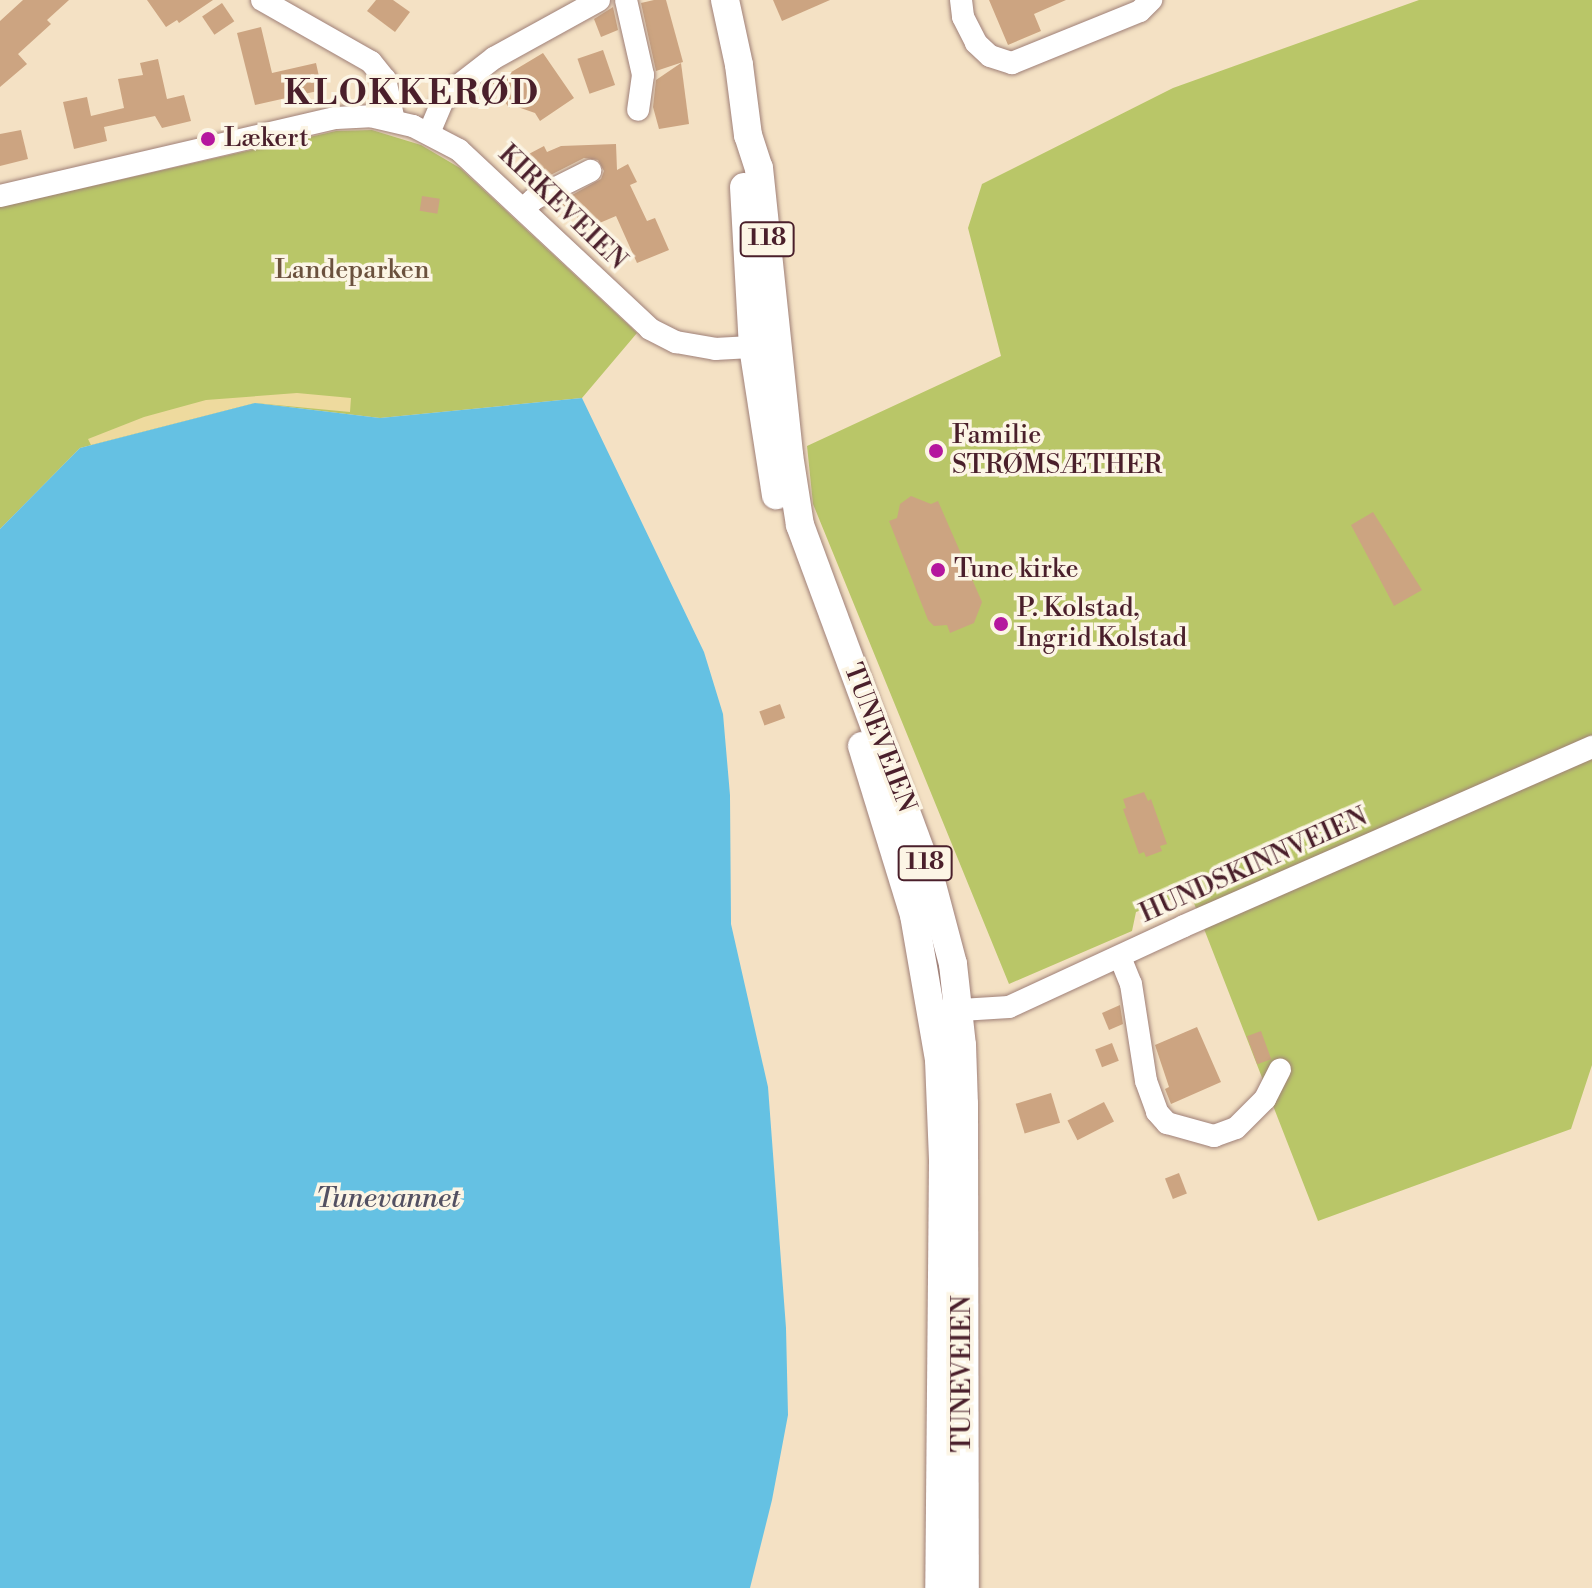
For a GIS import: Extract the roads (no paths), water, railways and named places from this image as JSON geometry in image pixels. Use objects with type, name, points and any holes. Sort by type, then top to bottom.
[{"type":"main road","name":"TUNEVEIEN","points":[[725,0],[739,65],[748,135],[759,168],[766,346],[779,509],[898,855],[917,929],[946,1011],[964,1104],[965,1588]]},
{"type":"main road","name":"TUNEVEIEN","points":[[939,1588],[946,1011]]},
{"type":"street","points":[[262,0],[371,62],[385,79],[394,121]]},
{"type":"street","points":[[429,133],[442,102],[454,89],[494,58],[599,0]]},
{"type":"street","points":[[626,0],[643,75],[638,110]]},
{"type":"street","points":[[961,0],[963,17],[976,43],[990,56],[1012,63],[1140,11],[1151,0]]},
{"type":"street","name":"KIRKEVEIEN","points":[[0,196],[336,118],[370,116],[429,133],[459,150],[650,329],[689,345],[715,349],[766,346]]},
{"type":"street","points":[[523,209],[534,199],[590,171]]},
{"type":"street","name":"HUNDSKINNVEIEN","points":[[946,1011],[1009,1007],[1592,747]]},
{"type":"street","points":[[1120,957],[1131,984],[1146,1081],[1157,1112],[1167,1123],[1214,1136],[1236,1128],[1265,1099],[1280,1070]]},
{"type":"water","name":"Tunevannet","points":[[582,398],[704,652],[723,714],[730,795],[731,924],[768,1087],[786,1328],[788,1415],[772,1500],[750,1588],[0,1588],[0,529],[80,448],[255,403],[380,418]]},
{"type":"place","name":"Lækert","points":[[208,139]]},
{"type":"place","name":"Familie STRØMSÆTHER","points":[[936,451]]},
{"type":"place","name":"Tune kirke","points":[[938,570]]},
{"type":"place","name":"P. Kolstad, Ingrid Kolstad","points":[[1001,624]]},
{"type":"district","name":"KLOKKERØD","points":[[412,95]]},
{"type":"park label","name":"Landeparken","points":[[352,271]]}]
